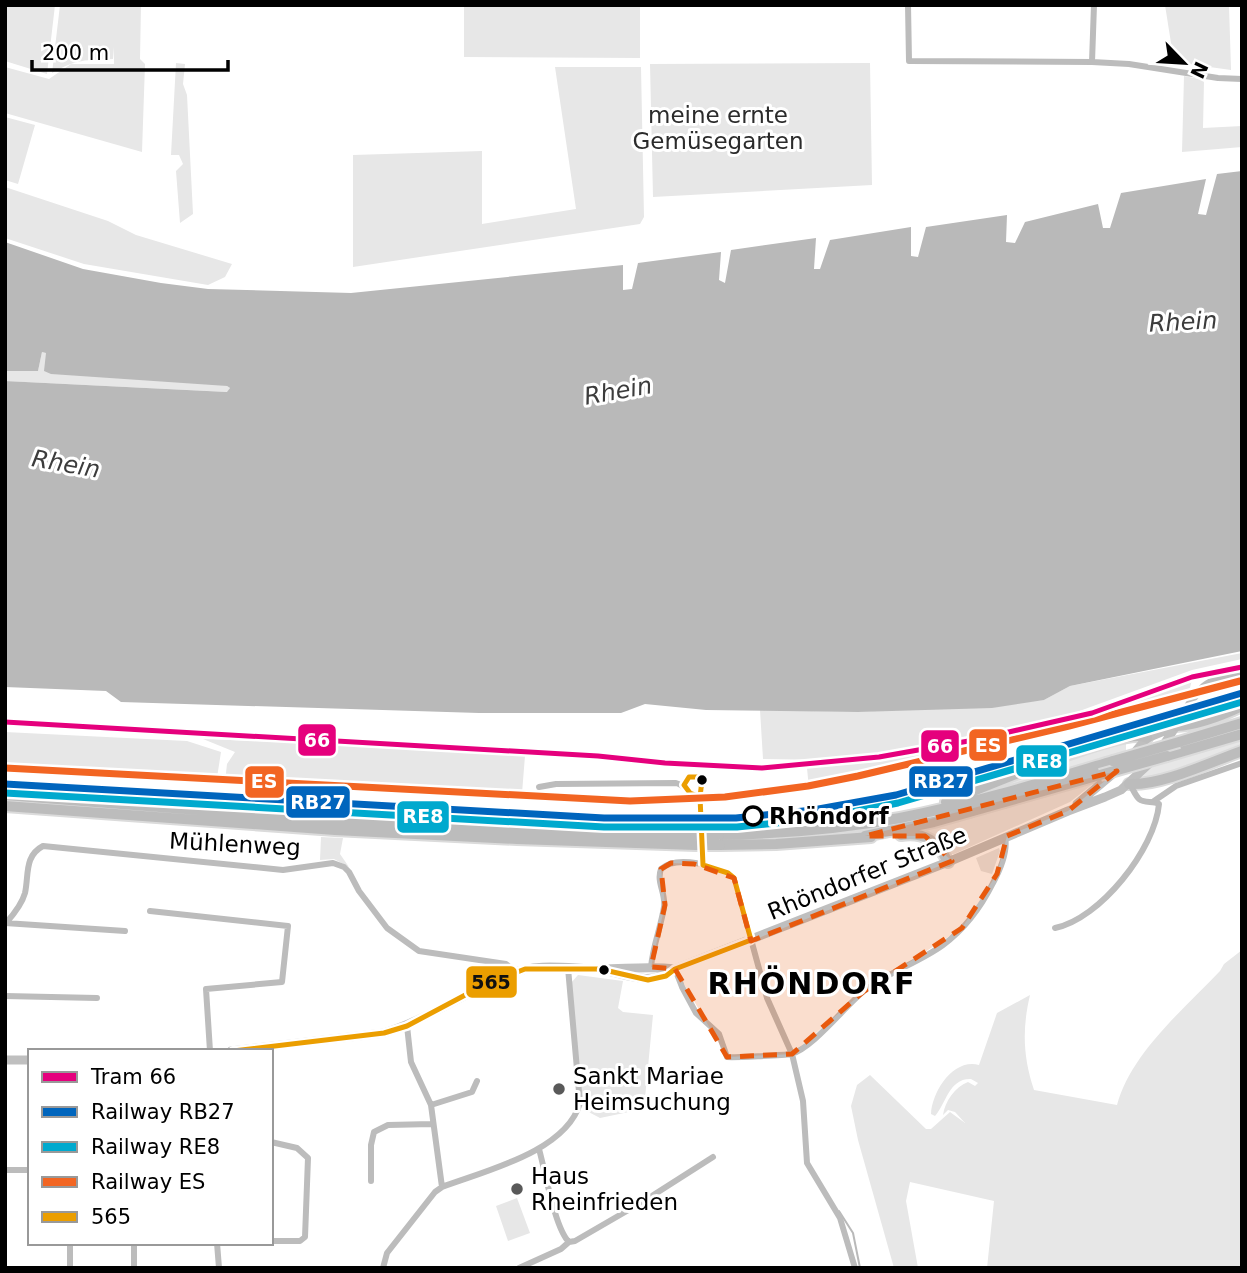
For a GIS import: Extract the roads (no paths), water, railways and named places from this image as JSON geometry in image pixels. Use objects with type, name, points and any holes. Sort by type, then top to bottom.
[{"type":"highway","points":[[1176,726],[1195,723],[1242,706]]},
{"type":"highway","points":[[1184,714],[1195,723]]},
{"type":"highway","points":[[5,806],[335,830],[698,844],[901,818],[984,799],[1119,762],[1242,723]]},
{"type":"highway","points":[[901,818],[1093,745],[1140,734],[1147,738]]},
{"type":"highway","points":[[719,840],[776,844],[865,836],[934,822],[1242,734]]},
{"type":"highway","points":[[1129,783],[1140,784],[1194,769],[1242,751]]},
{"type":"highway","points":[[5,795],[392,825],[698,844]]},
{"type":"highway","points":[[865,836],[882,837],[910,833],[925,836],[935,841],[948,862]]},
{"type":"main road","name":"Rhöndorfer Straße","points":[[1068,811],[1147,738],[1176,726]]},
{"type":"main road","name":"Rhöndorfer Straße","points":[[658,978],[1105,797],[1129,783],[1150,764],[1176,726]]},
{"type":"main road","points":[[1147,738],[1154,752],[1150,764]]},
{"type":"main road","points":[[1119,762],[1129,783]]},
{"type":"main road","points":[[248,1049],[384,1033],[407,1026],[512,973],[538,967],[600,969],[654,966],[675,969]]},
{"type":"main road","points":[[600,969],[648,980],[658,978],[661,972],[654,966]]},
{"type":"main road","points":[[5,1060],[28,1060]]},
{"type":"street","points":[[908,5],[909,61],[1092,62],[1129,64],[1218,78],[1242,79]]},
{"type":"street","points":[[1092,62],[1094,5]]},
{"type":"street","name":"Rhöndorfer Straße","points":[[1176,726],[1202,687],[1212,680],[1242,673]]},
{"type":"street","points":[[1129,783],[1138,798],[1146,802],[1154,801],[1176,786],[1242,763]]},
{"type":"street","points":[[539,787],[556,784],[676,783],[684,785],[689,793],[700,797],[700,803]]},
{"type":"street","points":[[1055,928],[1092,911],[1115,889],[1156,821],[1159,804],[1154,801]]},
{"type":"street","points":[[675,969],[692,1006],[719,1034],[727,1057],[733,1059],[792,1054],[820,1033],[880,979],[937,948],[962,928],[977,911],[998,874],[1006,847],[1005,837]]},
{"type":"street","points":[[698,844],[704,865]]},
{"type":"street","name":"Mühlenweg","points":[[6,923],[15,914],[24,896],[29,861],[35,850],[43,846],[283,870],[333,863],[349,872],[365,900],[387,928],[419,951],[506,964],[512,973]]},
{"type":"street","points":[[654,966],[654,943],[665,905],[659,872],[665,865],[704,865],[728,873],[734,878],[767,998],[792,1054],[803,1101],[807,1163],[840,1218],[855,1268]]},
{"type":"street","points":[[150,911],[288,926],[282,982],[206,989],[210,1049]]},
{"type":"street","points":[[6,923],[125,931]]},
{"type":"street","points":[[383,1268],[387,1253],[435,1192],[539,1149],[569,1122],[580,1102],[568,968]]},
{"type":"street","points":[[5,996],[97,998]]},
{"type":"street","points":[[407,1026],[411,1062],[431,1105],[442,1187]]},
{"type":"street","points":[[431,1105],[472,1092],[477,1081]]},
{"type":"street","points":[[371,1181],[371,1145],[374,1132],[388,1125],[432,1124]]},
{"type":"street","points":[[273,1142],[297,1148],[308,1158],[305,1237],[300,1241],[273,1241]]},
{"type":"street","points":[[539,1149],[557,1218],[569,1242]]},
{"type":"street","points":[[519,1268],[575,1241],[713,1157]]},
{"type":"street","points":[[5,1170],[28,1170]]},
{"type":"street","points":[[70,1245],[70,1268]]},
{"type":"street","points":[[134,1245],[134,1268]]},
{"type":"street","points":[[217,1245],[219,1268]]},
{"type":"water","name":"Rhein","points":[[1242,171],[1242,651],[1070,686],[1044,700],[992,708],[858,712],[706,710],[645,704],[621,713],[479,713],[121,702],[106,691],[5,687],[5,381],[227,392],[230,388],[51,374],[44,371],[46,353],[42,352],[38,371],[5,371],[5,242],[83,269],[208,289],[351,293],[623,265],[623,290],[632,289],[638,263],[721,252],[719,280],[725,283],[731,250],[816,238],[814,269],[820,269],[830,240],[911,227],[911,256],[918,257],[926,227],[1007,215],[1006,242],[1015,243],[1025,222],[1098,204],[1103,228],[1110,228],[1121,193],[1206,179],[1198,214],[1206,215],[1217,174]]},
{"type":"waterway","points":[[839,1211],[853,1233],[860,1268]]},
{"type":"tunnel","points":[[700,803],[702,836]]},
{"type":"tram line","name":"66","points":[[5,722],[762,768],[879,757],[974,740],[1092,713],[1192,677],[1242,667]]},
{"type":"rail line","name":"ES","points":[[5,768],[630,801],[725,797],[858,776],[1069,726],[1240,681]]},
{"type":"rail line","name":"RB27","points":[[5,784],[604,818],[736,818],[813,810],[896,795],[1242,693]]},
{"type":"rail line","name":"RE8","points":[[5,793],[604,827],[737,827],[815,819],[898,803],[1242,702]]},
{"type":"place","name":"Rhöndorf","points":[[753,816]]},
{"type":"place","name":"Sankt Mariae Heimsuchung","points":[[559,1089]]},
{"type":"place","name":"Haus Rheinfrieden","points":[[517,1189]]},
{"type":"district","name":"RHÖNDORF","points":[[812,983]]},
{"type":"park label","name":"meine ernte Gemüsegarten","points":[[718,128]]}]
